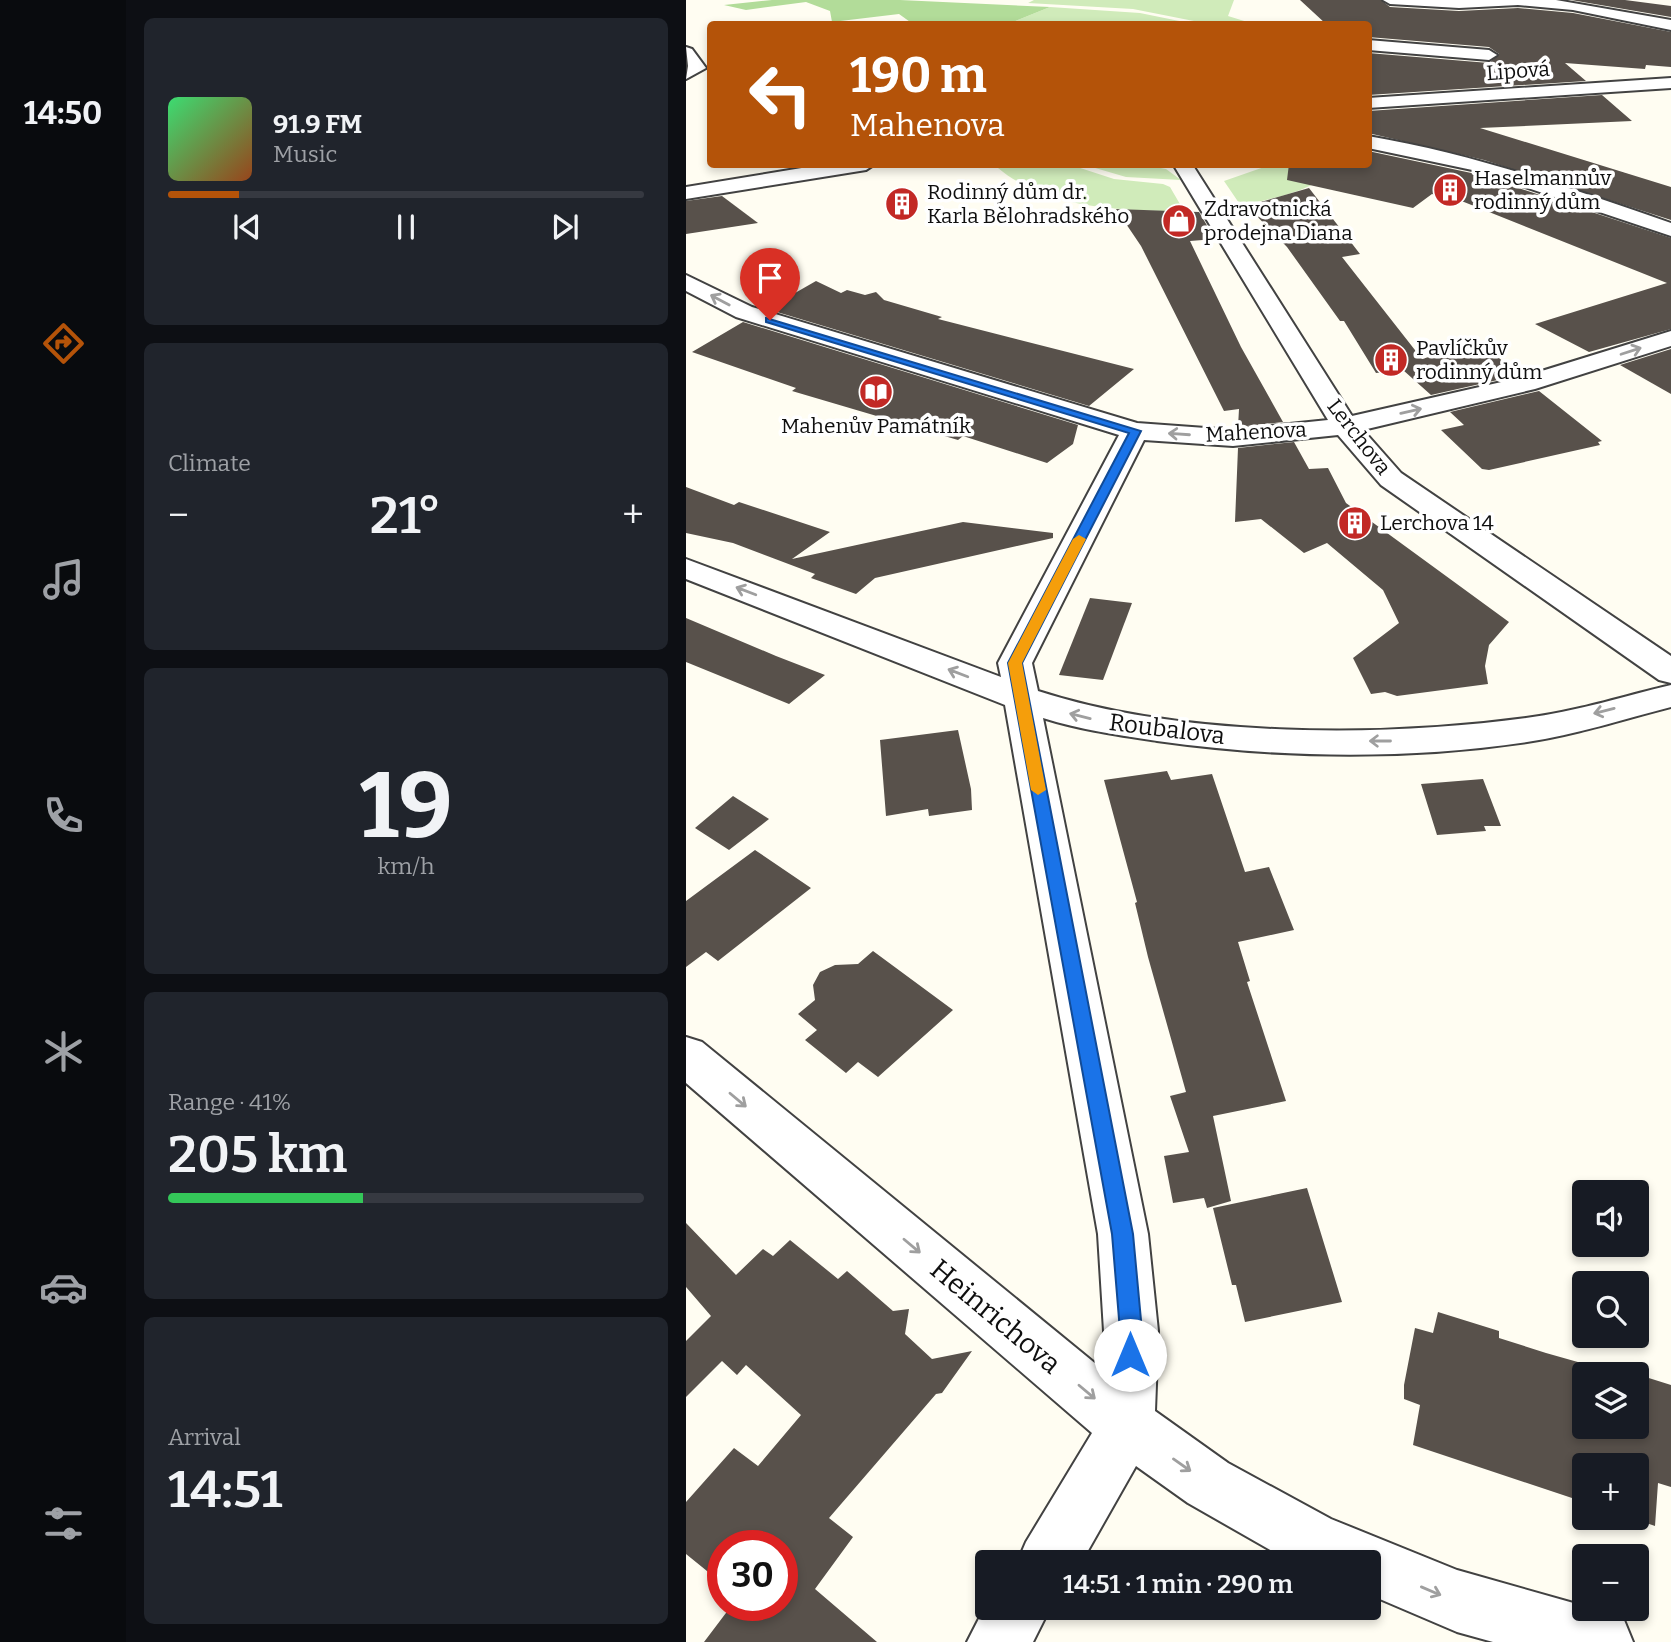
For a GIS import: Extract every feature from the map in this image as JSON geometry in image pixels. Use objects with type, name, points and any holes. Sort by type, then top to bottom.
[{"type":"street","points":[[1390,0],[1482,4],[1519,1]]},
{"type":"street","points":[[1507,0],[1540,2],[1537,13],[1651,21],[1671,25]]},
{"type":"street","points":[[1372,45],[1489,55]]},
{"type":"street","points":[[686,52],[698,68],[686,74]]},
{"type":"street","points":[[686,84],[707,81]]},
{"type":"street","name":"Lipová","points":[[1372,103],[1666,85]]},
{"type":"street","points":[[1372,143],[1538,183],[1671,230]]},
{"type":"street","points":[[1372,150],[1439,157]]},
{"type":"street","points":[[686,194],[842,168]]},
{"type":"street","name":"Lerchova","points":[[1185,168],[1345,426],[1391,479],[1671,672]]},
{"type":"street","name":"Mahenova","points":[[686,282],[744,313],[1135,431],[1233,438],[1345,426],[1526,384],[1671,338]]},
{"type":"street","points":[[1055,1550],[1101,1475],[1126,1425],[1131,1331],[1123,1234],[1015,663],[1135,431]]},
{"type":"street","name":"Roubalova","points":[[686,568],[1021,698],[1082,718],[1208,736],[1315,741],[1396,741],[1528,730],[1671,696]]},
{"type":"street","name":"Heinrichova","points":[[686,1056],[1126,1425],[1208,1483],[1310,1540],[1334,1550]]},
{"type":"street","name":"Heinrichova","points":[[1381,1570],[1457,1601],[1602,1642]]},
{"type":"street","points":[[998,1642],[1012,1620]]},
{"type":"green space","points":[[772,0],[900,0],[1050,7],[1015,21],[909,21],[899,14],[832,21],[830,11],[806,2],[746,10],[724,5]]},
{"type":"green space","points":[[1034,0],[1234,0],[1228,16],[1244,21],[1194,21],[1133,9],[1028,3]]},
{"type":"green space","points":[[1050,7],[1140,13],[1179,21],[1015,21]]},
{"type":"green space","points":[[998,168],[1080,168],[1114,179],[1163,184],[1170,187],[1184,211],[1086,205],[1062,200],[1018,182]]},
{"type":"green space","points":[[1095,168],[1161,168],[1181,180],[1126,177]]},
{"type":"green space","points":[[1261,168],[1339,168],[1307,187],[1241,206],[1224,181]]},
{"type":"building","points":[[1300,0],[1381,0],[1390,7],[1459,11],[1518,8],[1573,13],[1671,32],[1671,67],[1646,65],[1645,69],[1565,63],[1586,81],[1372,95],[1372,53],[1489,63],[1499,54],[1489,47],[1372,37],[1372,21],[1323,21]]},
{"type":"building","points":[[1571,0],[1625,0],[1671,6],[1671,17]]},
{"type":"building","points":[[1602,95],[1632,121],[1480,128],[1671,187],[1671,220],[1484,160],[1372,134],[1372,111]]},
{"type":"building","points":[[1372,152],[1476,174],[1671,238],[1671,329],[1589,352],[1535,324],[1667,283],[1464,202],[1432,194],[1413,208],[1287,180],[1288,168],[1372,168]]},
{"type":"building","points":[[1309,188],[1360,254],[1342,257],[1422,359],[1479,342],[1520,375],[1431,395],[1403,370],[1376,373],[1344,321],[1340,321],[1287,247],[1247,206]]},
{"type":"building","points":[[722,196],[758,223],[686,234],[686,201]]},
{"type":"building","points":[[1116,209],[1199,212],[1215,239],[1190,241],[1241,347],[1283,422],[1238,427],[1239,409],[1224,411],[1141,246]]},
{"type":"building","points":[[816,281],[841,293],[847,290],[865,295],[876,292],[884,300],[942,317],[938,319],[1134,369],[1089,406],[767,309]]},
{"type":"building","points":[[743,322],[1078,425],[1073,444],[1047,463],[963,436],[958,440],[792,391],[796,388],[692,352]]},
{"type":"building","points":[[1671,349],[1671,394],[1620,365]]},
{"type":"building","points":[[1539,391],[1602,441],[1598,442],[1600,445],[1489,470],[1482,469],[1441,430],[1464,425],[1450,412]]},
{"type":"building","points":[[1294,442],[1309,469],[1328,468],[1346,503],[1509,622],[1489,645],[1485,666],[1488,684],[1397,696],[1385,692],[1371,694],[1353,658],[1399,623],[1383,590],[1327,543],[1304,553],[1261,519],[1235,522],[1238,448]]},
{"type":"building","points":[[686,487],[734,505],[739,502],[830,532],[792,559],[963,522],[1053,533],[1053,538],[875,578],[856,594],[811,578],[815,574],[733,543],[686,533]]},
{"type":"building","points":[[1090,598],[1132,603],[1103,680],[1059,675]]},
{"type":"building","points":[[686,618],[825,675],[789,704],[686,662]]},
{"type":"building","points":[[958,730],[971,789],[972,810],[929,816],[928,809],[886,816],[880,740]]},
{"type":"building","points":[[1167,771],[1171,780],[1212,774],[1245,872],[1269,867],[1294,930],[1238,942],[1250,981],[1247,982],[1286,1101],[1213,1116],[1231,1201],[1207,1208],[1204,1198],[1173,1203],[1164,1156],[1189,1152],[1170,1096],[1186,1092],[1148,957],[1135,903],[1137,902],[1104,780]]},
{"type":"building","points":[[1483,779],[1501,826],[1484,826],[1486,831],[1437,835],[1421,784]]},
{"type":"building","points":[[733,796],[769,819],[729,850],[695,828]]},
{"type":"building","points":[[755,850],[811,888],[718,961],[706,952],[686,967],[686,901]]},
{"type":"building","points":[[873,951],[953,1010],[878,1077],[858,1062],[846,1073],[805,1040],[817,1030],[798,1014],[815,1000],[813,985],[820,972],[835,965],[858,964]]},
{"type":"building","points":[[1307,1188],[1342,1302],[1245,1322],[1236,1285],[1232,1285],[1213,1208]]},
{"type":"building","points":[[686,1223],[736,1275],[763,1249],[773,1256],[790,1240],[838,1279],[847,1271],[893,1311],[909,1309],[905,1334],[932,1359],[972,1351],[942,1393],[936,1394],[829,1518],[853,1537],[815,1589],[877,1642],[704,1642],[720,1621],[798,1621],[798,1530],[707,1530],[707,1571],[686,1554],[686,1502],[734,1448],[758,1466],[801,1415],[746,1365],[737,1375],[722,1361],[686,1397],[686,1341],[711,1316],[686,1287]]},
{"type":"building","points":[[1438,1312],[1499,1331],[1499,1338],[1578,1362],[1572,1362],[1572,1439],[1649,1439],[1649,1378],[1671,1385],[1671,1487],[1658,1483],[1655,1526],[1649,1524],[1649,1453],[1572,1453],[1572,1498],[1413,1445],[1420,1405],[1404,1399],[1404,1385],[1415,1328],[1433,1333]]},
{"type":"slow traffic","points":[[1038,790],[1015,663],[1079,539]]},
{"type":"place","name":"Haselmannův rodinný dům","points":[[1450,190]]},
{"type":"place","name":"Rodinný dům dr. Karla Bělohradského","points":[[902,204]]},
{"type":"place","name":"Zdravotnická prodejna Diana","points":[[1179,221]]},
{"type":"place","name":"Pavlíčkův rodinný dům","points":[[1391,360]]},
{"type":"place","name":"Mahenův Památník","points":[[876,392]]},
{"type":"place","name":"Lerchova 14","points":[[1355,523]]},
{"type":"route","points":[[770,320],[1135,431],[1015,663],[1123,1234],[1131,1331],[1130,1355]]}]
